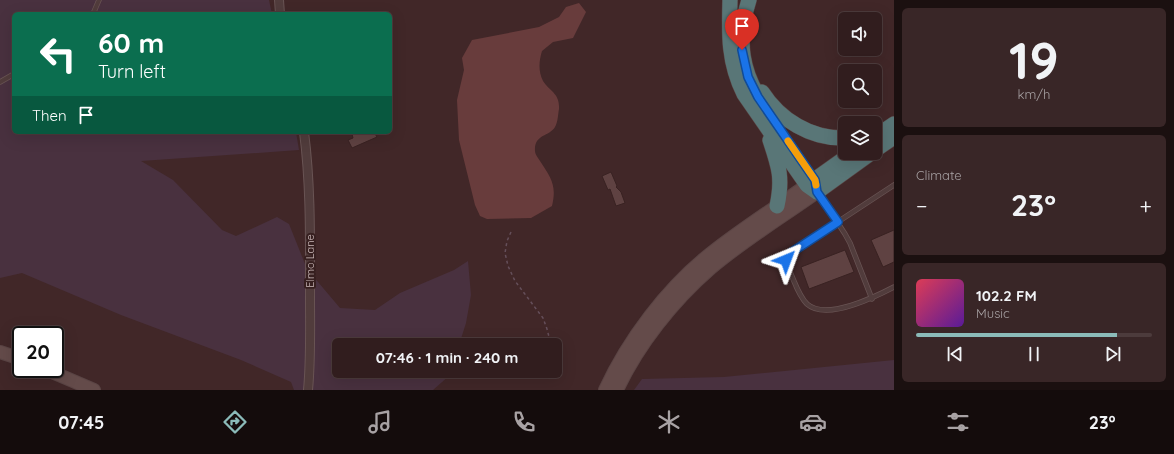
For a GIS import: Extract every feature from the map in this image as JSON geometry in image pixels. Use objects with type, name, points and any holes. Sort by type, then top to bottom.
[{"type":"highway","points":[[730,0],[730,45],[733,66],[739,84],[744,94],[757,112],[813,186]]},
{"type":"highway","points":[[749,0],[744,16],[742,30],[744,59],[748,77],[758,97],[813,186]]},
{"type":"highway","points":[[744,59],[751,76],[760,90],[781,115],[799,127],[810,132],[838,137]]},
{"type":"highway","points":[[757,112],[768,136],[779,171],[781,182],[777,206]]},
{"type":"highway","points":[[882,126],[894,120]]},
{"type":"highway","points":[[882,132],[894,124]]},
{"type":"highway","points":[[882,145],[894,137]]},
{"type":"highway","points":[[813,186],[844,160]]},
{"type":"highway","points":[[813,186],[859,160]]},
{"type":"street","points":[[279,0],[280,12]]},
{"type":"street","name":"Elmo Lane","points":[[304,134],[308,163],[310,209],[310,326],[308,390]]},
{"type":"street","points":[[605,390],[618,365],[644,324],[673,290],[710,254],[777,206],[813,186]]},
{"type":"street","points":[[616,390],[650,335],[695,283],[813,186]]},
{"type":"street","points":[[0,352],[12,356]]},
{"type":"street","points":[[64,377],[94,390]]},
{"type":"lane","points":[[94,12],[99,0]]},
{"type":"lane","points":[[0,82],[12,75]]},
{"type":"lane","points":[[894,185],[792,252],[786,260],[802,298],[810,307],[818,310],[851,306],[872,299],[894,287]]},
{"type":"lane","points":[[813,186],[838,222],[850,243],[872,299]]},
{"type":"path","points":[[511,232],[507,241],[505,253],[508,266],[543,318],[549,338]]},
{"type":"shaded area","points":[[0,0],[269,0],[272,12],[12,12],[12,134],[296,134],[299,150],[141,161],[173,180],[222,230],[236,236],[277,217],[289,224],[307,269],[340,308],[375,310],[400,293],[454,270],[468,261],[471,295],[466,323],[461,338],[332,338],[332,378],[447,378],[433,390],[294,390],[291,382],[241,360],[121,315],[22,273],[0,278]]},
{"type":"shaded area","points":[[579,3],[586,12],[573,38],[553,42],[542,51],[540,62],[540,74],[543,81],[554,93],[559,104],[558,118],[555,127],[539,139],[535,145],[536,155],[552,182],[554,192],[552,206],[531,218],[487,219],[480,216],[475,205],[459,140],[457,100],[464,70],[462,58],[472,40],[539,27],[559,17],[566,7]]},
{"type":"shaded area","points":[[894,360],[894,390],[634,390],[642,379],[724,377]]},
{"type":"building","points":[[352,134],[375,134],[377,137],[352,148],[348,140],[353,138]]},
{"type":"building","points":[[611,172],[617,186],[616,187],[621,192],[625,203],[616,206],[610,189],[608,190],[602,176]]},
{"type":"building","points":[[894,230],[894,262],[883,267],[871,240]]},
{"type":"building","points":[[845,250],[854,272],[809,289],[801,267]]},
{"type":"slow traffic","points":[[788,141],[815,180],[816,185]]},
{"type":"route","points":[[742,50],[748,77],[758,97],[815,180],[817,192],[838,222],[792,252],[786,260]]}]
